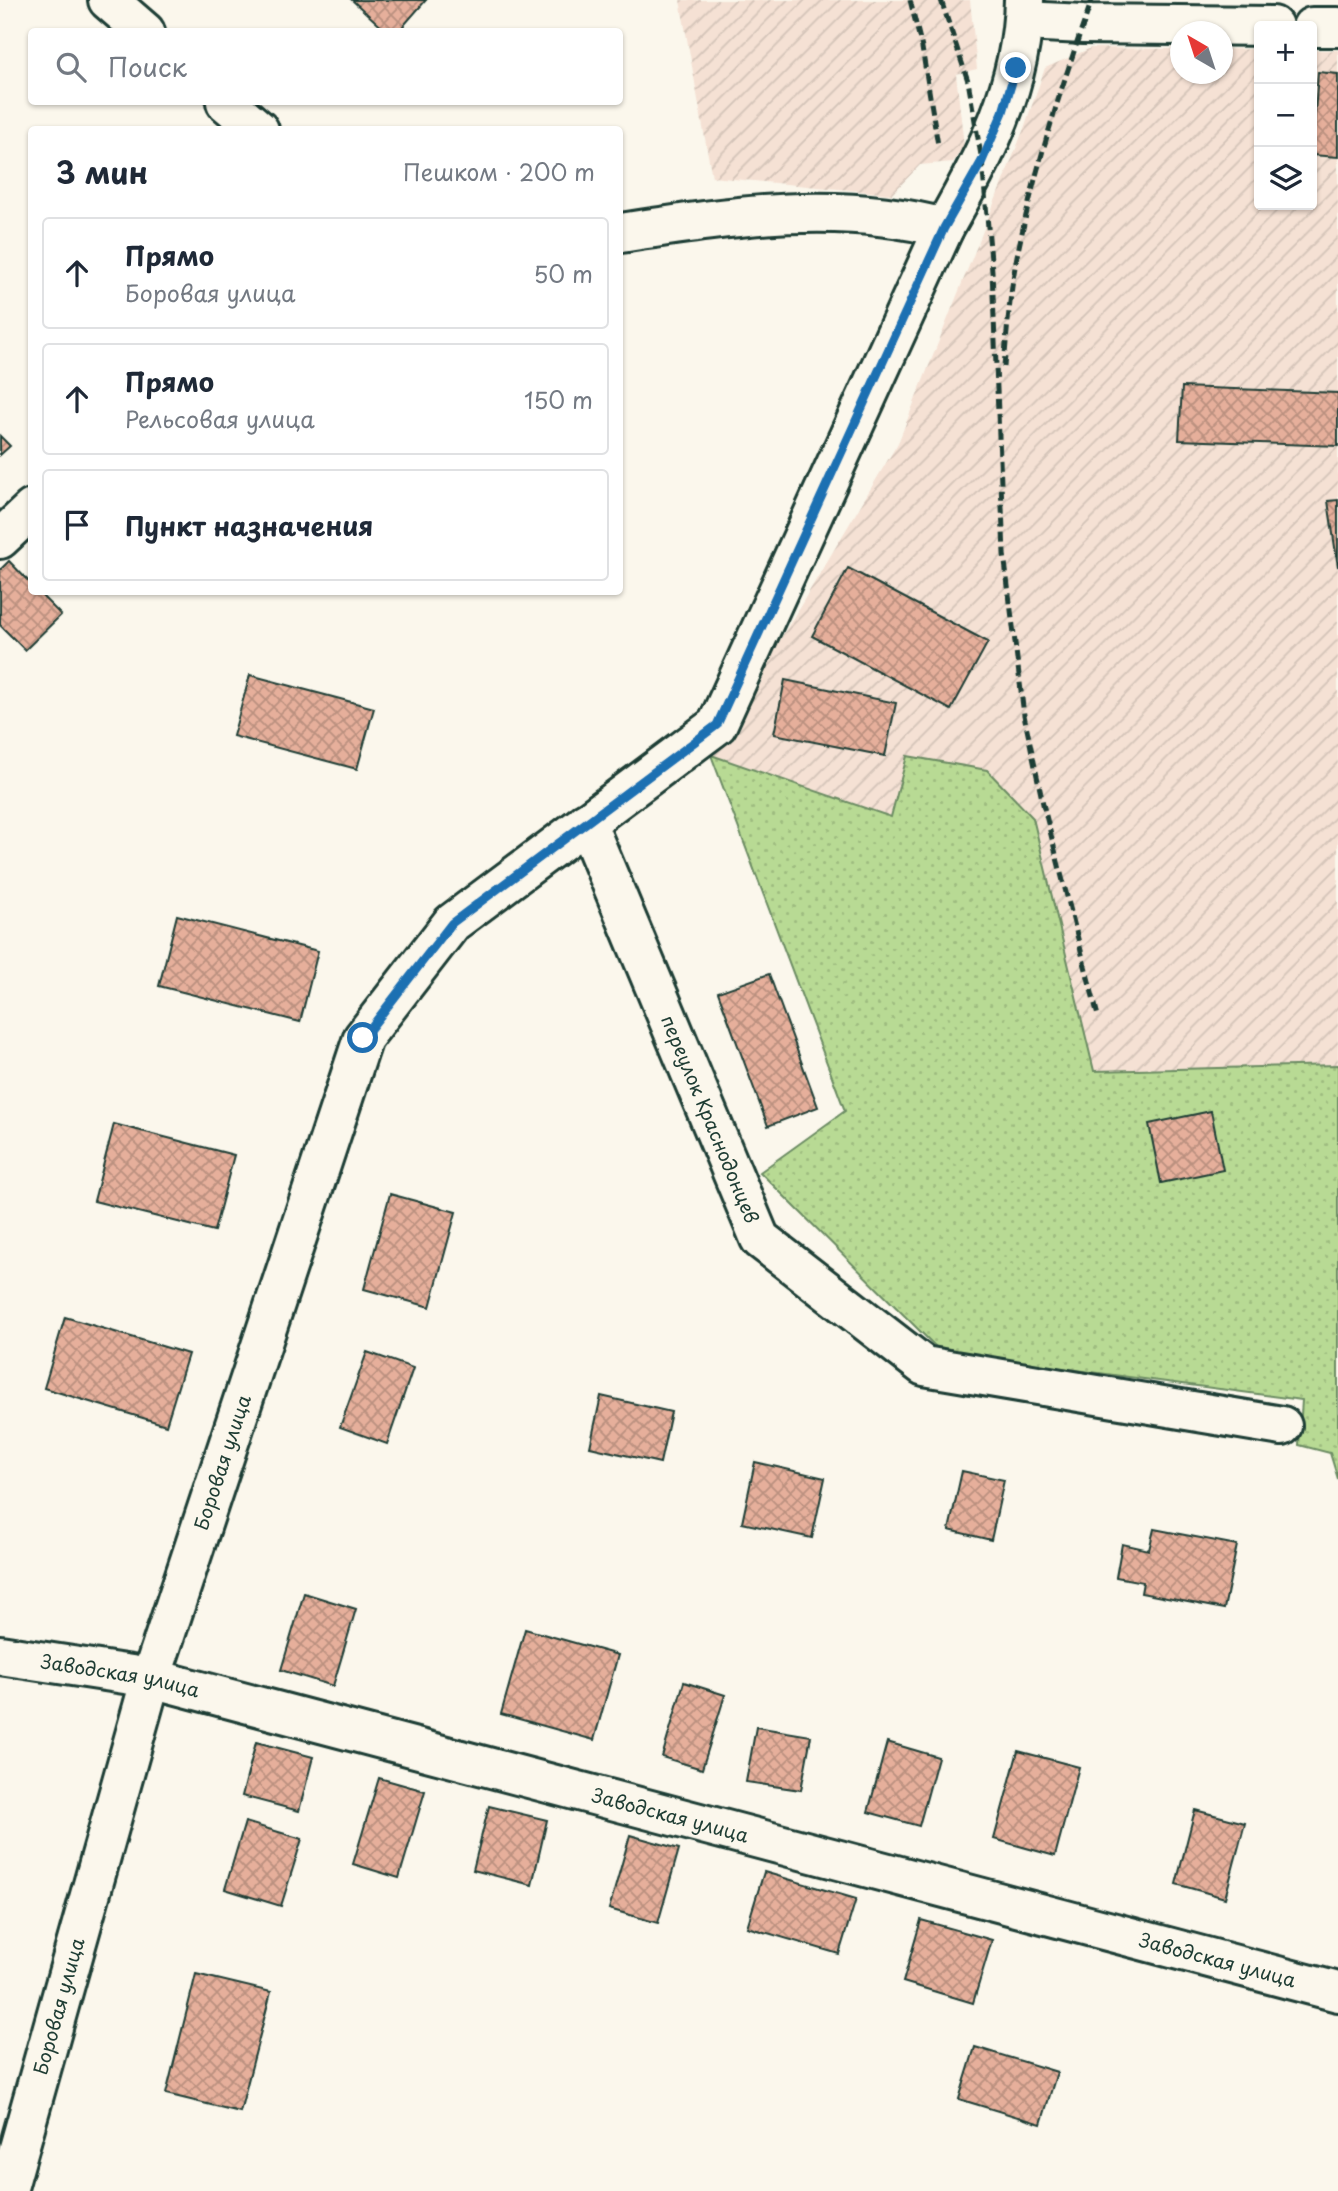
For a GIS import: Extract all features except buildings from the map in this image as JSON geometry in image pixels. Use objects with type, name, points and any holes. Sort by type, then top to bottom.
[{"type":"street","points":[[108,0],[140,28]]},
{"type":"street","points":[[1024,10],[1083,24],[1254,26]]},
{"type":"street","name":"Боровая улица","points":[[7,2191],[151,1678],[363,1038],[452,923],[717,725],[944,228],[982,161],[1003,112],[1016,68],[1024,10]]},
{"type":"street","points":[[1317,27],[1338,27]]},
{"type":"street","points":[[230,105],[254,126]]},
{"type":"street","points":[[623,233],[715,219],[779,213],[840,212],[914,220],[944,228]]},
{"type":"street","points":[[0,539],[28,513]]},
{"type":"street","name":"переулок Краснодонцев","points":[[586,821],[760,1238],[924,1366],[1282,1426]]},
{"type":"street","name":"Заводская улица","points":[[0,1655],[151,1678],[1338,1992]]},
{"type":"shaded area","points":[[680,0],[970,0],[977,69],[956,74],[964,146],[953,162],[920,165],[892,194],[712,177]]},
{"type":"shaded area","points":[[1091,48],[1170,49],[1170,84],[1233,84],[1233,49],[1254,49],[1254,210],[1317,210],[1317,50],[1338,50],[1338,1065],[1094,1071],[1033,818],[891,818],[711,755],[898,443],[1023,131],[1045,68]]},
{"type":"green space","points":[[711,755],[891,817],[907,756],[987,770],[1033,818],[1094,1071],[1338,1065],[1338,1479],[1330,1453],[1299,1445],[1302,1400],[941,1352],[760,1172],[845,1111]]},
{"type":"railway","points":[[910,0],[922,48],[938,145]]},
{"type":"railway","points":[[941,0],[968,81],[982,161],[992,271],[1004,554],[1024,715],[1043,804],[1098,1016]]},
{"type":"railway","points":[[1004,367],[1012,283],[1024,223],[1050,126],[1092,0]]},
{"type":"route","points":[[363,1038],[452,923],[717,725],[944,228],[982,161],[1003,112],[1016,68]]}]
